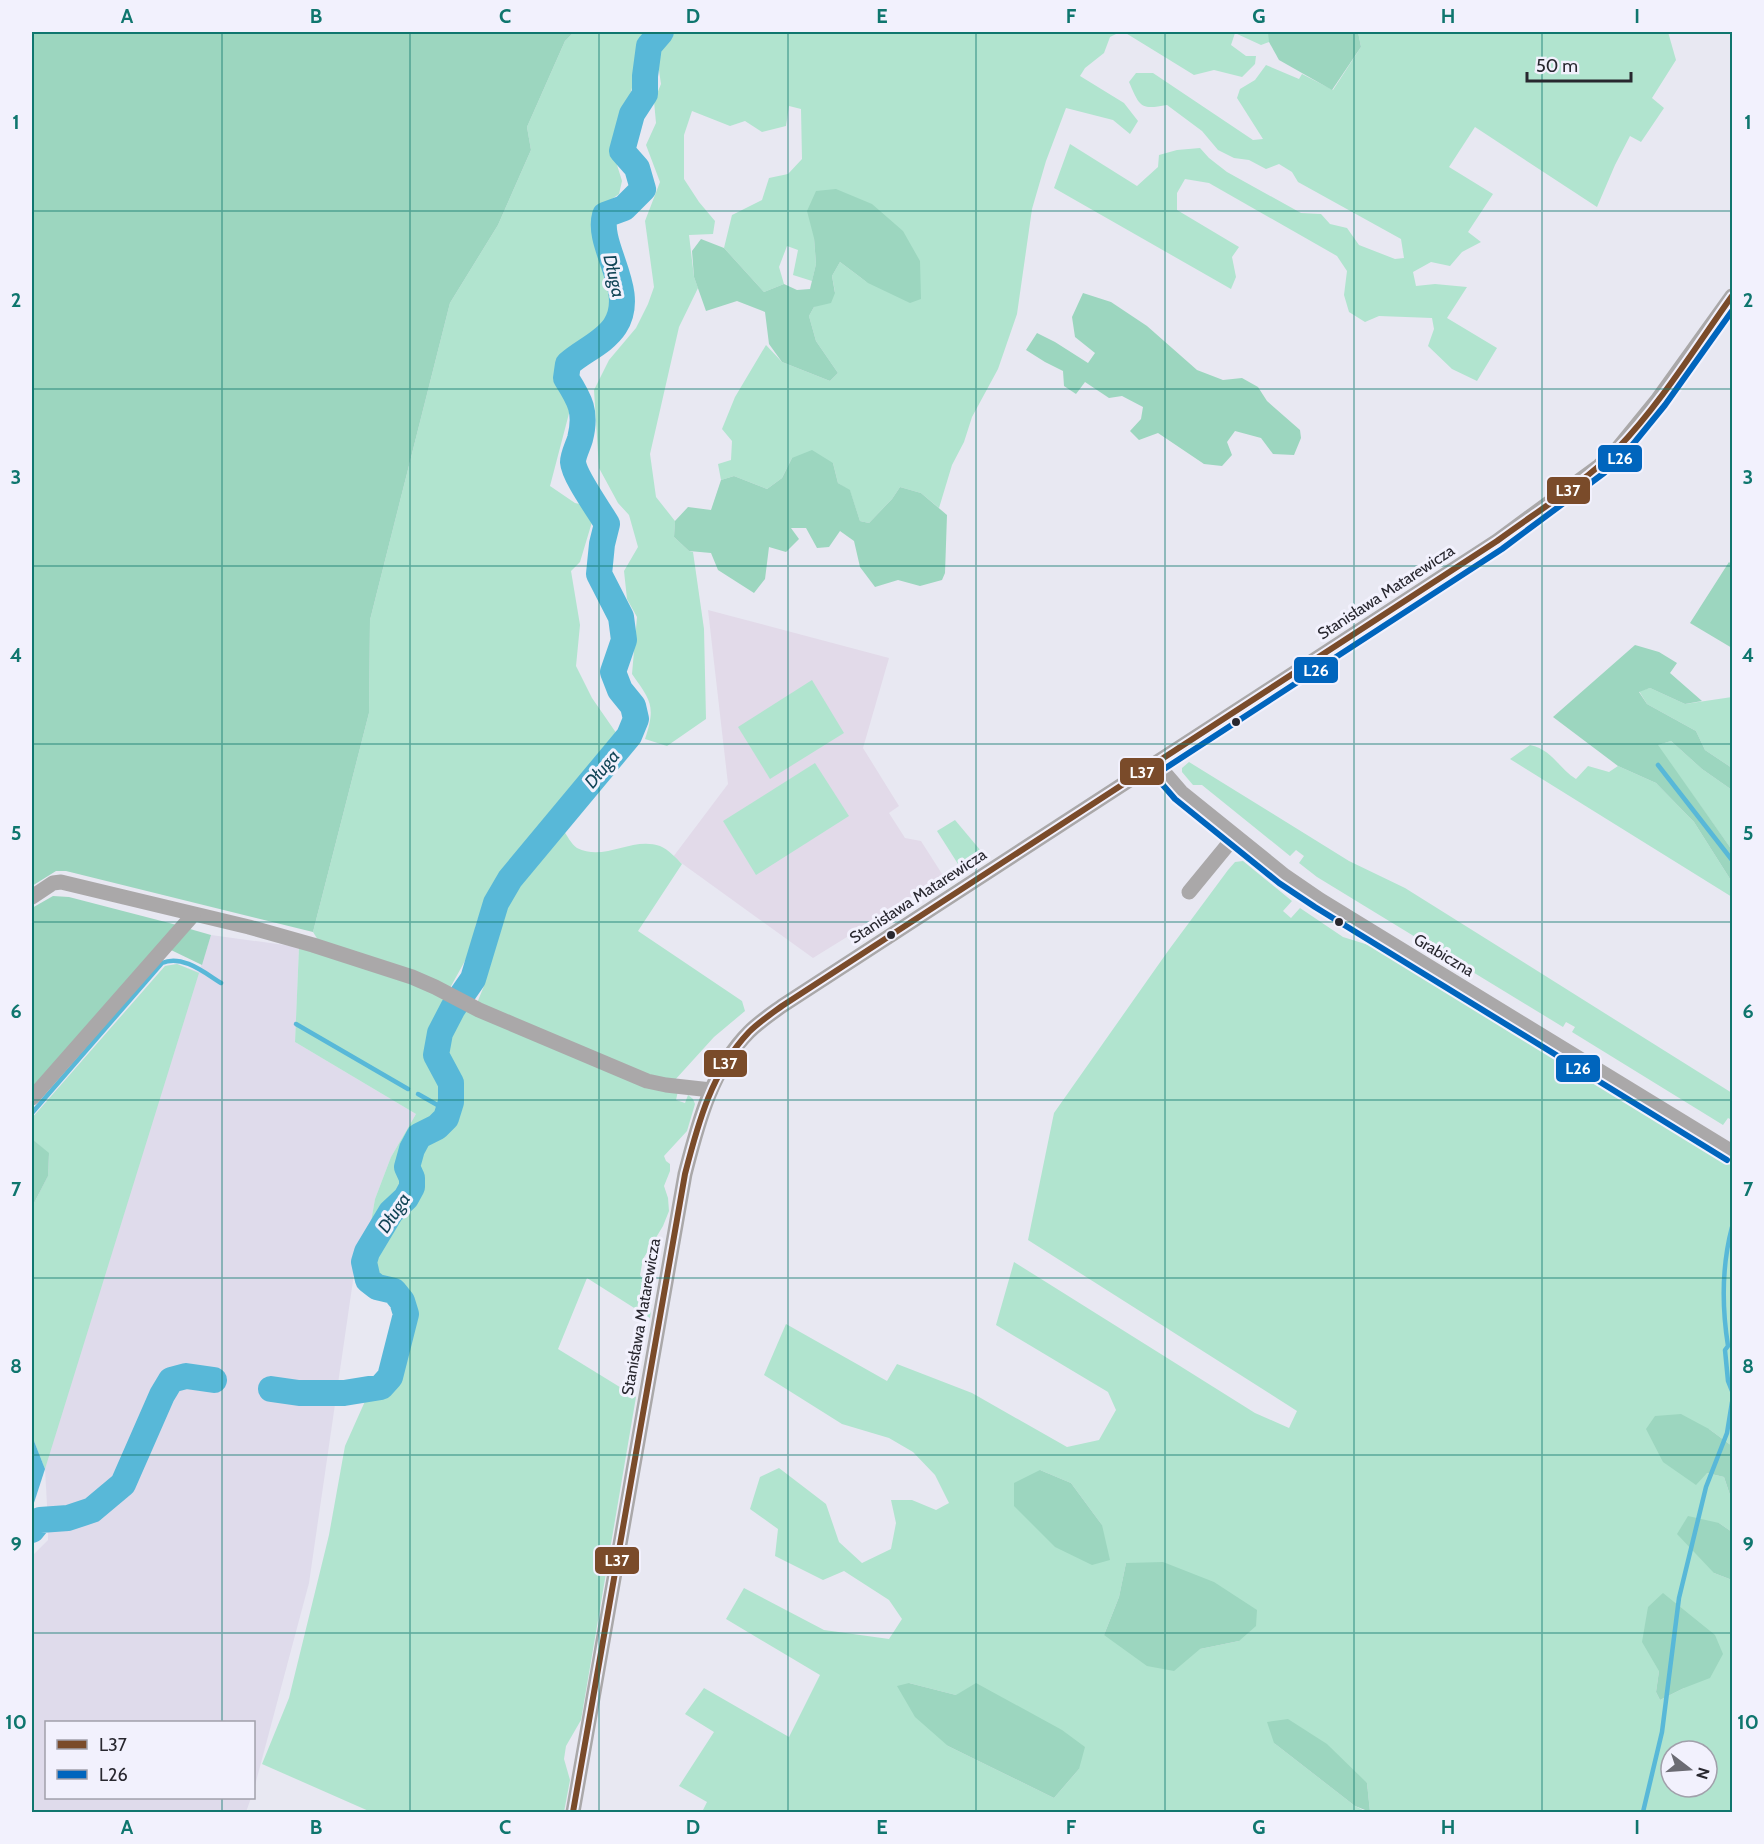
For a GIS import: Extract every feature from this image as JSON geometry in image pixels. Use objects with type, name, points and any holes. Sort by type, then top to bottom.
[{"type":"street","name":"Stanisława Matarewicza","points":[[573,1812],[685,1174],[711,1090],[722,1068],[741,1040],[750,1030],[782,1006],[1497,541],[1599,466],[1618,448],[1658,399],[1732,296]]},
{"type":"street","name":"Grabiczna","points":[[1156,763],[1174,786],[1235,836],[1320,900],[1732,1152]]},
{"type":"street","points":[[1189,892],[1235,836]]},
{"type":"street","points":[[32,897],[53,883],[61,882],[249,927],[313,945],[412,977],[479,1010],[647,1081],[711,1090]]},
{"type":"street","points":[[32,1098],[193,915]]},
{"type":"shaded area","points":[[708,610],[889,658],[863,748],[899,806],[889,813],[905,838],[921,841],[944,877],[813,958],[673,857],[728,784]]},
{"type":"shaded area","points":[[211,935],[299,947],[295,1042],[416,1114],[391,1157],[375,1199],[369,1233],[356,1260],[309,1583],[255,1785],[255,1721],[45,1721],[45,1799],[251,1799],[246,1812],[32,1812],[32,1556],[48,1540],[48,1523],[45,1469],[32,1436],[32,1207],[39,1195],[32,1139],[32,1118],[165,966],[177,964],[199,972]]},
{"type":"green space","points":[[32,32],[574,32],[565,41],[527,127],[531,150],[498,225],[450,303],[370,620],[369,713],[313,932],[66,871],[56,871],[32,886]]},
{"type":"green space","points":[[574,32],[647,32],[614,155],[622,181],[619,194],[602,206],[597,230],[613,297],[612,310],[601,331],[570,348],[560,370],[562,385],[572,402],[550,486],[575,503],[584,505],[592,522],[580,562],[571,571],[580,625],[576,666],[592,698],[619,737],[483,906],[476,924],[471,950],[450,988],[318,940],[313,932],[369,713],[370,620],[450,303],[498,225],[531,150],[527,127],[565,41]]},
{"type":"green space","points":[[669,32],[1120,32],[1110,37],[1104,53],[1085,68],[1080,76],[1124,103],[1138,121],[1130,134],[1113,120],[1066,108],[1046,161],[1032,209],[1017,314],[998,369],[972,417],[964,442],[952,465],[939,508],[921,493],[900,487],[869,523],[860,521],[850,491],[838,483],[833,463],[792,458],[782,478],[767,489],[734,476],[721,480],[718,464],[731,460],[732,441],[722,429],[735,397],[766,345],[782,362],[830,381],[838,373],[816,341],[809,316],[814,307],[835,292],[832,276],[840,262],[868,283],[814,238],[816,264],[812,281],[793,275],[798,250],[787,246],[779,267],[784,284],[764,292],[724,248],[732,215],[762,200],[769,178],[788,174],[802,159],[801,109],[789,106],[786,126],[762,132],[745,121],[730,126],[692,111],[684,135],[684,179],[715,221],[713,234],[689,235],[694,277],[698,288],[679,327],[650,454],[656,497],[675,521],[674,537],[693,552],[704,629],[706,719],[667,746],[645,739],[651,711],[644,691],[632,674],[637,617],[627,599],[624,571],[638,547],[629,515],[618,503],[599,468],[594,390],[609,360],[636,328],[654,287],[645,221],[660,182],[646,145],[656,123],[654,101],[661,84],[657,57]]},
{"type":"green space","points":[[1124,32],[1271,32],[1269,42],[1261,45],[1235,33],[1231,45],[1246,56],[1256,56],[1255,64],[1242,77],[1214,70],[1194,75]]},
{"type":"green space","points":[[1268,32],[1358,32],[1361,47],[1332,90],[1279,60],[1269,42]]},
{"type":"green space","points":[[1358,32],[1668,32],[1676,60],[1652,98],[1664,108],[1641,142],[1630,136],[1597,207],[1475,127],[1449,167],[1493,194],[1468,232],[1481,242],[1462,252],[1450,266],[1431,262],[1413,272],[1416,286],[1435,284],[1467,287],[1447,318],[1497,348],[1477,381],[1452,369],[1428,346],[1434,329],[1432,318],[1379,316],[1365,322],[1349,312],[1344,295],[1347,271],[1337,256],[1209,183],[1185,179],[1177,193],[1177,210],[1239,247],[1232,257],[1236,277],[1231,289],[1054,188],[1070,144],[1137,186],[1158,167],[1159,155],[1177,150],[1200,148],[1227,172],[1301,213],[1321,214],[1330,224],[1347,228],[1359,245],[1395,259],[1404,258],[1401,239],[1298,182],[1292,172],[1279,164],[1266,169],[1249,160],[1234,158],[1218,150],[1202,131],[1167,105],[1146,107],[1142,105],[1129,82],[1136,73],[1153,73],[1253,140],[1263,139],[1237,98],[1240,89],[1255,80],[1266,65],[1299,79],[1302,74],[1333,90],[1361,47]]},
{"type":"green space","points":[[836,189],[872,204],[903,231],[920,261],[921,299],[910,303],[868,283],[840,262],[832,276],[835,293],[831,303],[814,307],[809,316],[816,341],[838,373],[830,381],[782,362],[769,344],[765,312],[737,301],[706,311],[694,277],[692,251],[701,239],[724,248],[764,292],[784,284],[797,290],[810,289],[816,264],[814,238],[807,211],[816,191]]},
{"type":"green space","points":[[1083,293],[1111,302],[1147,326],[1197,370],[1223,380],[1242,378],[1258,387],[1267,401],[1300,430],[1301,438],[1294,455],[1273,454],[1261,438],[1235,431],[1227,442],[1232,455],[1222,466],[1204,464],[1158,433],[1139,440],[1130,431],[1141,419],[1143,407],[1122,396],[1109,398],[1085,382],[1076,394],[1064,386],[1063,371],[1026,350],[1037,333],[1088,363],[1095,353],[1075,337],[1072,317]]},
{"type":"green space","points":[[812,450],[833,463],[838,483],[850,490],[860,521],[869,523],[900,487],[921,493],[947,515],[945,573],[942,580],[920,586],[898,580],[875,587],[860,567],[854,541],[840,531],[829,547],[817,548],[806,528],[791,528],[799,539],[786,552],[769,547],[765,579],[754,593],[718,570],[711,553],[689,551],[674,537],[675,521],[688,507],[711,510],[721,480],[734,476],[767,489],[782,478],[792,458]]},
{"type":"green space","points":[[1729,562],[1732,565],[1732,648],[1690,623]]},
{"type":"green space","points":[[1635,645],[1659,652],[1677,663],[1670,673],[1702,701],[1685,704],[1650,688],[1639,692],[1647,704],[1696,731],[1705,750],[1732,768],[1732,790],[1702,769],[1671,741],[1658,745],[1732,850],[1732,882],[1694,822],[1656,783],[1618,766],[1553,717]]},
{"type":"green space","points":[[812,680],[844,733],[770,779],[738,727]]},
{"type":"green space","points":[[1650,688],[1685,704],[1732,697],[1732,768],[1705,750],[1696,731],[1647,704],[1639,691]]},
{"type":"green space","points":[[1671,741],[1702,769],[1732,790],[1732,850],[1657,745]]},
{"type":"green space","points":[[1530,745],[1550,755],[1576,779],[1588,766],[1609,772],[1618,766],[1656,783],[1694,822],[1732,882],[1732,897],[1510,759]]},
{"type":"green space","points":[[1189,762],[1349,861],[1405,888],[1732,1093],[1732,1120],[1728,1118],[1723,1125],[1572,1032],[1575,1027],[1566,1022],[1563,1027],[1317,877],[1299,863],[1304,856],[1296,850],[1290,856],[1202,785],[1193,785],[1182,772],[1182,768]]},
{"type":"green space","points":[[815,763],[849,816],[756,875],[723,821]]},
{"type":"green space","points":[[955,820],[981,851],[958,864],[937,831]]},
{"type":"green space","points":[[563,830],[577,848],[587,852],[650,844],[666,849],[682,864],[638,931],[742,1001],[745,1011],[714,1037],[674,1081],[657,1079],[477,1003],[484,986],[488,935],[502,905],[516,884]]},
{"type":"green space","points":[[1243,861],[1292,901],[1283,911],[1291,918],[1300,908],[1343,937],[1378,948],[1732,1166],[1732,1446],[1709,1429],[1707,1473],[1724,1477],[1732,1501],[1732,1532],[1719,1523],[1714,1573],[1732,1580],[1732,1812],[1370,1812],[1367,1783],[1274,1743],[1355,1806],[1367,1812],[702,1812],[707,1802],[679,1786],[714,1732],[685,1714],[704,1688],[789,1737],[820,1675],[726,1619],[744,1588],[824,1630],[889,1639],[902,1619],[889,1600],[844,1571],[823,1580],[775,1556],[778,1529],[750,1509],[760,1477],[779,1468],[826,1504],[839,1542],[862,1563],[891,1549],[896,1523],[891,1500],[912,1500],[936,1510],[949,1503],[935,1475],[913,1452],[889,1438],[842,1424],[764,1375],[786,1324],[887,1381],[897,1364],[972,1393],[1067,1447],[1099,1440],[1116,1410],[1108,1392],[996,1325],[1014,1262],[1255,1413],[1289,1428],[1297,1411],[1028,1240],[1054,1113],[1235,862]],"holes":[[[1040,1470],[1071,1483],[1102,1525]],[[1126,1563],[1239,1641],[1200,1649],[1104,1635],[1119,1597]],[[1659,1671],[1684,1688],[1660,1700],[1656,1692]],[[909,1683],[956,1695],[1079,1769],[1054,1798],[948,1746]]]},
{"type":"green space","points":[[53,896],[69,897],[177,925],[32,1090],[32,908]]},
{"type":"green space","points":[[190,929],[211,935],[202,965],[171,950]]},
{"type":"green space","points":[[299,947],[447,996],[430,1053],[444,1093],[444,1106],[431,1124],[419,1129],[406,1148],[401,1171],[405,1182],[403,1191],[383,1212],[369,1233],[375,1199],[391,1157],[416,1114],[295,1042]]},
{"type":"green space","points":[[177,964],[199,973],[45,1469],[32,1436],[32,1207],[48,1176],[49,1154],[32,1139],[32,1118],[165,966]]},
{"type":"green space","points":[[464,1008],[678,1091],[676,1100],[685,1103],[688,1095],[695,1104],[687,1131],[664,1156],[670,1164],[670,1171],[664,1186],[669,1211],[663,1226],[643,1259],[640,1275],[653,1295],[650,1318],[587,1278],[558,1349],[636,1397],[581,1720],[566,1746],[564,1759],[570,1780],[564,1812],[371,1812],[262,1764],[289,1698],[329,1535],[345,1446],[366,1399],[387,1393],[399,1376],[409,1349],[413,1321],[411,1300],[401,1287],[376,1277],[372,1269],[373,1262],[386,1234],[407,1210],[417,1194],[419,1188],[418,1157],[422,1145],[430,1137],[445,1129],[457,1112],[458,1088],[444,1047],[450,1026]]},
{"type":"green space","points":[[32,1139],[49,1153],[48,1176],[32,1207]]},
{"type":"green space","points":[[1681,1414],[1709,1429],[1732,1446],[1732,1501],[1724,1477],[1707,1473],[1696,1485],[1663,1462],[1646,1429],[1655,1416]]},
{"type":"green space","points":[[1040,1470],[1071,1483],[1102,1525],[1110,1560],[1092,1565],[1055,1547],[1014,1506],[1014,1483]]},
{"type":"green space","points":[[1688,1516],[1719,1523],[1732,1532],[1732,1580],[1714,1573],[1677,1534]]},
{"type":"green space","points":[[1163,1562],[1214,1582],[1257,1610],[1256,1626],[1239,1641],[1200,1649],[1174,1671],[1147,1666],[1104,1635],[1119,1597],[1126,1563]]},
{"type":"green space","points":[[1663,1593],[1715,1635],[1723,1654],[1710,1678],[1660,1700],[1656,1692],[1659,1671],[1642,1642],[1648,1607]]},
{"type":"green space","points":[[909,1683],[956,1695],[976,1683],[1062,1730],[1085,1747],[1079,1769],[1054,1798],[948,1746],[915,1717],[897,1686]]},
{"type":"green space","points":[[1288,1719],[1327,1744],[1367,1783],[1370,1812],[1355,1806],[1274,1743],[1267,1722]]},
{"type":"water","points":[[32,1436],[45,1469],[32,1509]]},
{"type":"waterway","name":"Długa","points":[[271,1389],[299,1393],[344,1393],[381,1387],[390,1377],[406,1314],[402,1301],[394,1291],[377,1287],[368,1280],[364,1262],[367,1252],[391,1212],[406,1198],[412,1187],[412,1178],[407,1167],[412,1149],[419,1136],[437,1127],[446,1118],[451,1102],[451,1083],[436,1055],[440,1033],[453,1008],[473,979],[496,903],[510,879],[629,736],[636,719],[633,706],[620,690],[613,672],[624,640],[621,617],[599,574],[607,524],[574,468],[573,459],[583,421],[581,407],[566,378],[568,364],[605,337],[615,326],[621,312],[620,284],[606,240],[605,215],[624,208],[643,189],[637,168],[622,151],[632,114],[645,94],[649,46],[661,32]]},
{"type":"waterway","points":[[1658,765],[1732,860]]},
{"type":"waterway","points":[[32,1113],[162,963],[170,961],[185,963],[221,983]]},
{"type":"waterway","points":[[296,1024],[408,1089]]},
{"type":"waterway","points":[[418,1094],[448,1111]]},
{"type":"waterway","points":[[1732,1227],[1726,1256],[1724,1302],[1728,1346],[1725,1350],[1728,1381],[1732,1391]]},
{"type":"waterway","name":"Długa","points":[[32,1530],[40,1520],[68,1518],[92,1510],[123,1484],[162,1395],[171,1380],[186,1376],[214,1380]]},
{"type":"waterway","points":[[1643,1812],[1662,1732],[1679,1598],[1706,1487],[1727,1433],[1732,1402]]},
{"type":"transit line","name":"L37","points":[[573,1812],[685,1174],[708,1098],[725,1063],[736,1047],[753,1028],[782,1006],[1497,541],[1574,486],[1604,462],[1648,414],[1732,296]]},
{"type":"transit line","name":"L26","points":[[1161,771],[1502,549],[1604,473],[1625,454],[1665,405],[1732,311]]},
{"type":"transit line","name":"L26","points":[[1149,769],[1175,799],[1279,883],[1727,1160]]}]
